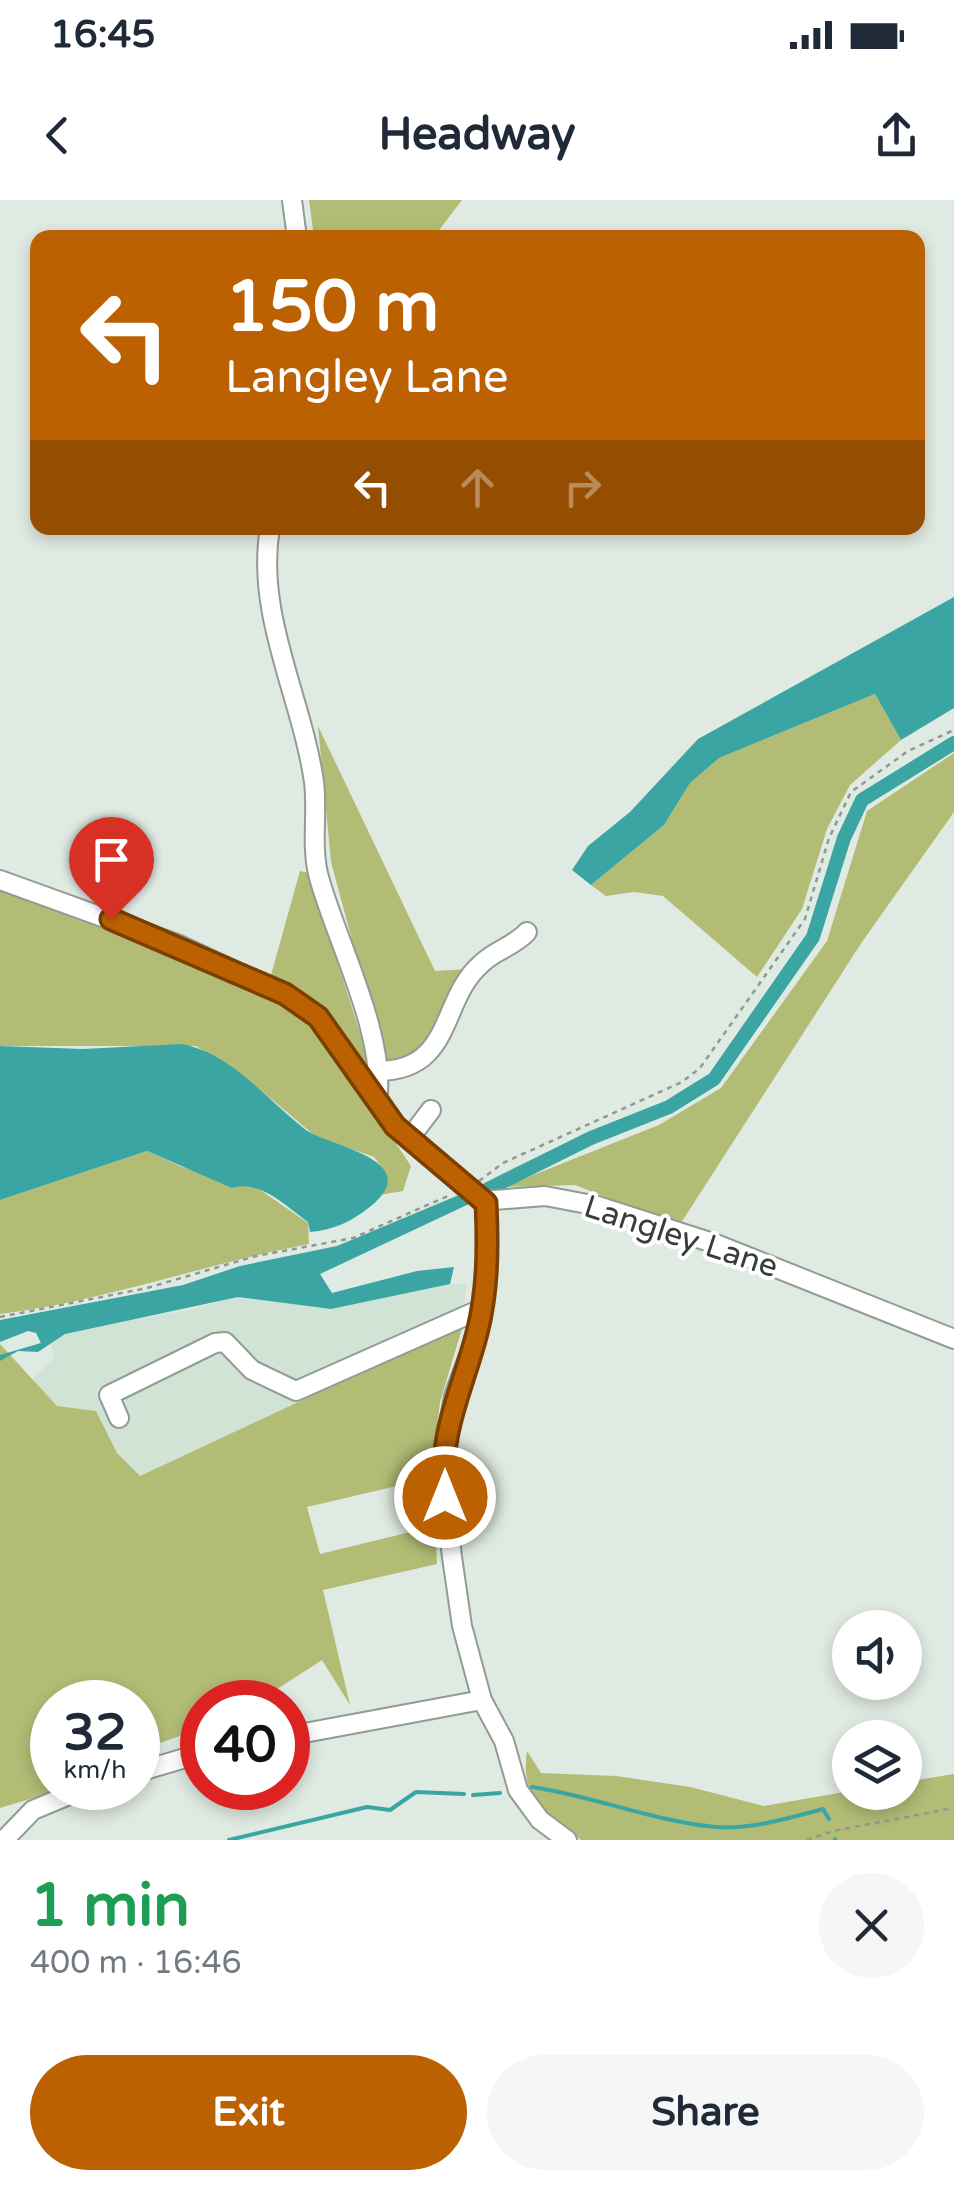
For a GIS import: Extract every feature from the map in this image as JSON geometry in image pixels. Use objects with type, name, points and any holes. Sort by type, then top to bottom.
[{"type":"street","points":[[292,200],[295,230]]},
{"type":"street","points":[[269,535],[274,622],[314,783],[319,880],[378,1072],[377,1102]]},
{"type":"street","points":[[0,880],[177,944],[285,994],[318,1017],[377,1102],[409,1139],[471,1194],[486,1283],[482,1309],[454,1396],[442,1466],[462,1626],[482,1700],[504,1741],[526,1805],[566,1840]]},
{"type":"street","points":[[378,1072],[404,1068],[438,1044],[469,978],[481,964],[527,932]]},
{"type":"street","points":[[409,1139],[431,1110]]},
{"type":"street","name":"Langley Lane","points":[[471,1194],[545,1196],[598,1206],[716,1244],[954,1338]]},
{"type":"street","points":[[120,1418],[109,1395],[215,1343],[225,1342],[252,1370],[296,1391],[482,1309]]},
{"type":"street","points":[[310,1732],[482,1700]]},
{"type":"street","points":[[0,1819],[34,1810]]},
{"type":"street","points":[[4,1840],[34,1810]]},
{"type":"path","points":[[0,1317],[147,1288],[256,1256],[353,1238],[471,1194],[503,1163],[694,1074],[805,919],[829,838],[851,792],[908,751],[954,730]]},
{"type":"path","points":[[808,1840],[833,1830],[954,1808]]},
{"type":"shaded area","points":[[466,1284],[463,1325],[140,1476],[117,1453],[96,1411],[57,1406],[32,1380],[54,1358],[51,1344],[65,1334],[97,1325],[189,1310],[238,1296],[331,1309]]},
{"type":"green space","points":[[309,200],[462,200],[439,230],[313,230]]},
{"type":"green space","points":[[875,694],[901,740],[850,785],[827,829],[802,909],[757,977],[663,896],[634,892],[606,896],[591,885],[664,825],[690,783],[719,758]]},
{"type":"green space","points":[[318,726],[435,971],[469,969],[458,1022],[414,1057],[386,1066],[331,862]]},
{"type":"green space","points":[[954,753],[954,812],[862,942],[679,1226],[575,1185],[503,1187],[659,1125],[721,1088],[827,941],[867,811]]},
{"type":"green space","points":[[300,871],[309,873],[367,1055],[366,1073],[308,999],[271,975]]},
{"type":"green space","points":[[0,891],[158,944],[268,992],[319,1028],[411,1166],[403,1191],[380,1195],[385,1184],[384,1170],[374,1157],[315,1136],[255,1085],[196,1046],[0,1046]]},
{"type":"green space","points":[[147,1151],[182,1167],[256,1187],[308,1223],[309,1244],[78,1300],[0,1314],[0,1200]]},
{"type":"green space","points":[[463,1325],[440,1402],[431,1478],[307,1507],[320,1554],[435,1526],[437,1564],[323,1590],[350,1705],[322,1660],[291,1680],[180,1680],[180,1736],[160,1743],[160,1680],[30,1680],[30,1799],[0,1808],[0,1344],[57,1406],[96,1411],[117,1453],[140,1476]]},
{"type":"green space","points":[[527,1751],[541,1773],[616,1776],[690,1787],[764,1806],[832,1794],[832,1810],[922,1810],[922,1779],[954,1774],[954,1840],[581,1840],[538,1803],[527,1782]]},
{"type":"water","points":[[954,597],[954,708],[901,740],[875,694],[719,758],[690,783],[664,825],[591,885],[572,870],[588,846],[630,812],[698,739]]},
{"type":"water","points":[[181,1044],[233,1067],[306,1130],[381,1166],[387,1177],[385,1190],[349,1221],[310,1232],[308,1222],[263,1191],[253,1187],[232,1188],[147,1151],[0,1200],[0,1046],[83,1049]]},
{"type":"water","points":[[522,1179],[320,1274],[332,1293],[417,1271],[454,1267],[450,1284],[331,1309],[238,1297],[65,1334],[38,1352],[18,1351],[0,1361],[0,1355],[41,1343],[36,1333],[28,1331],[0,1342],[0,1320],[183,1285],[240,1266],[337,1246],[490,1182]]},
{"type":"waterway","points":[[488,1189],[591,1138],[669,1107],[714,1079],[813,937],[844,838],[862,800],[954,743]]},
{"type":"waterway","points":[[532,1787],[715,1827],[756,1825],[823,1809],[829,1819]]},
{"type":"waterway","points":[[229,1840],[367,1807],[390,1810],[416,1792],[464,1794]]},
{"type":"waterway","points":[[473,1795],[500,1793]]},
{"type":"route","points":[[111,919],[177,944],[285,994],[318,1017],[395,1126],[486,1203],[486,1283],[477,1334],[454,1396],[442,1466],[445,1497]]}]
